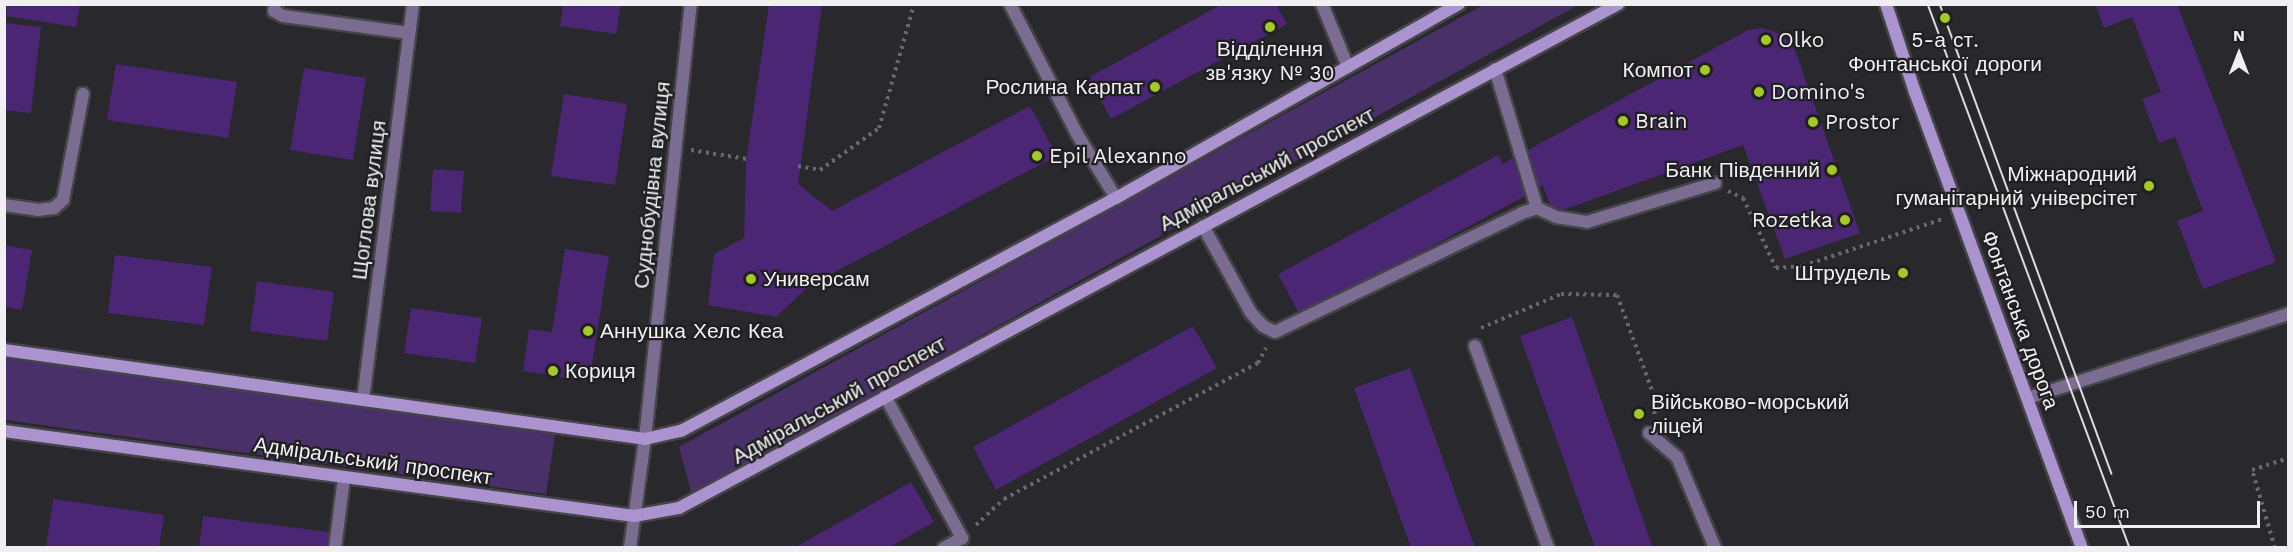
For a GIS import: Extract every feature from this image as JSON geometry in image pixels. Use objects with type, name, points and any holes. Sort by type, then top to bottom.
[{"type":"main road","points":[[4,350],[645,439],[681,431],[1116,198],[1459,4]]},
{"type":"main road","name":"Адміральський проспект","points":[[4,430],[634,516],[679,508],[696,501],[885,396],[1618,4]]},
{"type":"main road","name":"Фонтанська дорога","points":[[1886,4],[2082,548]]},
{"type":"street","points":[[275,4],[274,11],[284,16],[409,33]]},
{"type":"street","name":"Щоглова вулиця","points":[[363,400],[413,4]]},
{"type":"street","name":"Суднобудівна вулиця","points":[[630,548],[645,439],[691,4]]},
{"type":"street","points":[[1010,4],[1077,135],[1116,198]]},
{"type":"street","points":[[1322,4],[1348,67]]},
{"type":"street","points":[[1495,69],[1537,208]]},
{"type":"street","points":[[4,206],[38,210],[54,208],[63,200],[83,94]]},
{"type":"street","points":[[1203,226],[1251,313],[1263,326],[1275,332],[1522,213],[1537,208],[1556,217],[1587,222],[1715,183]]},
{"type":"street","points":[[2028,398],[2289,314]]},
{"type":"street","points":[[1475,346],[1548,548]]},
{"type":"street","points":[[885,396],[962,538],[944,548]]},
{"type":"street","points":[[1649,434],[1677,457],[1715,548]]},
{"type":"street","points":[[335,548],[344,478]]},
{"type":"path","points":[[798,166],[820,170],[879,128],[914,4]]},
{"type":"path","points":[[676,148],[747,159]]},
{"type":"path","points":[[1715,183],[1743,198],[1776,268],[1803,266],[1960,213]]},
{"type":"path","points":[[1475,346],[1479,328],[1561,294],[1617,295],[1657,404],[1649,434]]},
{"type":"path","points":[[962,538],[1004,499],[1258,363],[1275,332]]},
{"type":"path","points":[[2275,548],[2252,470],[2289,458]]},
{"type":"shaded area","points":[[1483,5],[1578,5],[692,495],[679,447]]},
{"type":"shaded area","points":[[5,356],[555,434],[546,494],[5,420]]},
{"type":"building","points":[[7,4],[80,4],[76,27],[6,16]]},
{"type":"building","points":[[563,4],[621,4],[616,34],[560,26]]},
{"type":"building","points":[[769,4],[822,4],[798,184],[832,211],[1030,106],[1057,156],[810,285],[776,317],[708,305],[714,254],[744,238],[746,161]]},
{"type":"building","points":[[1222,4],[1276,4],[1287,24],[1111,119],[1088,78]]},
{"type":"building","points":[[2095,4],[2177,4],[2276,262],[2203,289],[2177,221],[2203,211],[2175,137],[2159,143],[2142,99],[2161,92],[2132,17],[2104,28]]},
{"type":"building","points":[[4,23],[41,27],[31,113],[4,110]]},
{"type":"building","points":[[1762,28],[1781,34],[1795,50],[1860,233],[1785,259],[1743,145],[1563,210],[1550,205],[1543,186],[1539,188],[1528,150],[1748,30]]},
{"type":"building","points":[[116,64],[237,82],[228,138],[107,120]]},
{"type":"building","points":[[304,68],[366,78],[353,160],[290,150]]},
{"type":"building","points":[[564,94],[627,104],[615,185],[551,176]]},
{"type":"building","points":[[1498,155],[1503,164],[1513,158],[1525,196],[1410,258],[1298,312],[1278,274]]},
{"type":"building","points":[[433,169],[464,171],[461,213],[430,211]]},
{"type":"building","points":[[4,245],[32,250],[22,310],[4,307]]},
{"type":"building","points":[[565,249],[609,256],[591,371],[580,380],[523,371],[529,329],[552,332]]},
{"type":"building","points":[[115,255],[212,267],[204,325],[108,313]]},
{"type":"building","points":[[257,281],[334,292],[327,341],[250,331]]},
{"type":"building","points":[[411,308],[482,318],[475,363],[404,353]]},
{"type":"building","points":[[1572,317],[1653,548],[1595,548],[1520,336]]},
{"type":"building","points":[[1193,326],[1217,368],[996,490],[973,447]]},
{"type":"building","points":[[1410,368],[1475,548],[1411,548],[1354,388]]},
{"type":"building","points":[[911,482],[934,522],[888,548],[794,548]]},
{"type":"building","points":[[53,499],[164,515],[159,548],[46,548]]},
{"type":"building","points":[[203,516],[329,532],[327,548],[199,548]]},
{"type":"tram line","points":[[1928,4],[2130,548]]},
{"type":"tram line","points":[[1940,4],[2112,474]]},
{"type":"place","name":"5-а ст. Фонтанської дороги","points":[[1945,18]]},
{"type":"place","name":"Відділення зв'язку № 30","points":[[1270,27]]},
{"type":"place","name":"Olko","points":[[1766,40]]},
{"type":"place","name":"Компот","points":[[1705,70]]},
{"type":"place","name":"Рослина Карпат","points":[[1155,87]]},
{"type":"place","name":"Domino's","points":[[1759,92]]},
{"type":"place","name":"Brain","points":[[1623,121]]},
{"type":"place","name":"Prostor","points":[[1813,122]]},
{"type":"place","name":"Epil Alexanno","points":[[1037,156]]},
{"type":"place","name":"Банк Південний","points":[[1832,170]]},
{"type":"place","name":"Міжнародний гуманітарний універсітет","points":[[2149,186]]},
{"type":"place","name":"Rozetka","points":[[1845,220]]},
{"type":"place","name":"Штрудель","points":[[1903,273]]},
{"type":"place","name":"Универсам","points":[[751,279]]},
{"type":"place","name":"Аннушка Хелс Кеа","points":[[588,331]]},
{"type":"place","name":"Кориця","points":[[553,371]]},
{"type":"place","name":"Військово-морський ліцей","points":[[1639,414]]}]
